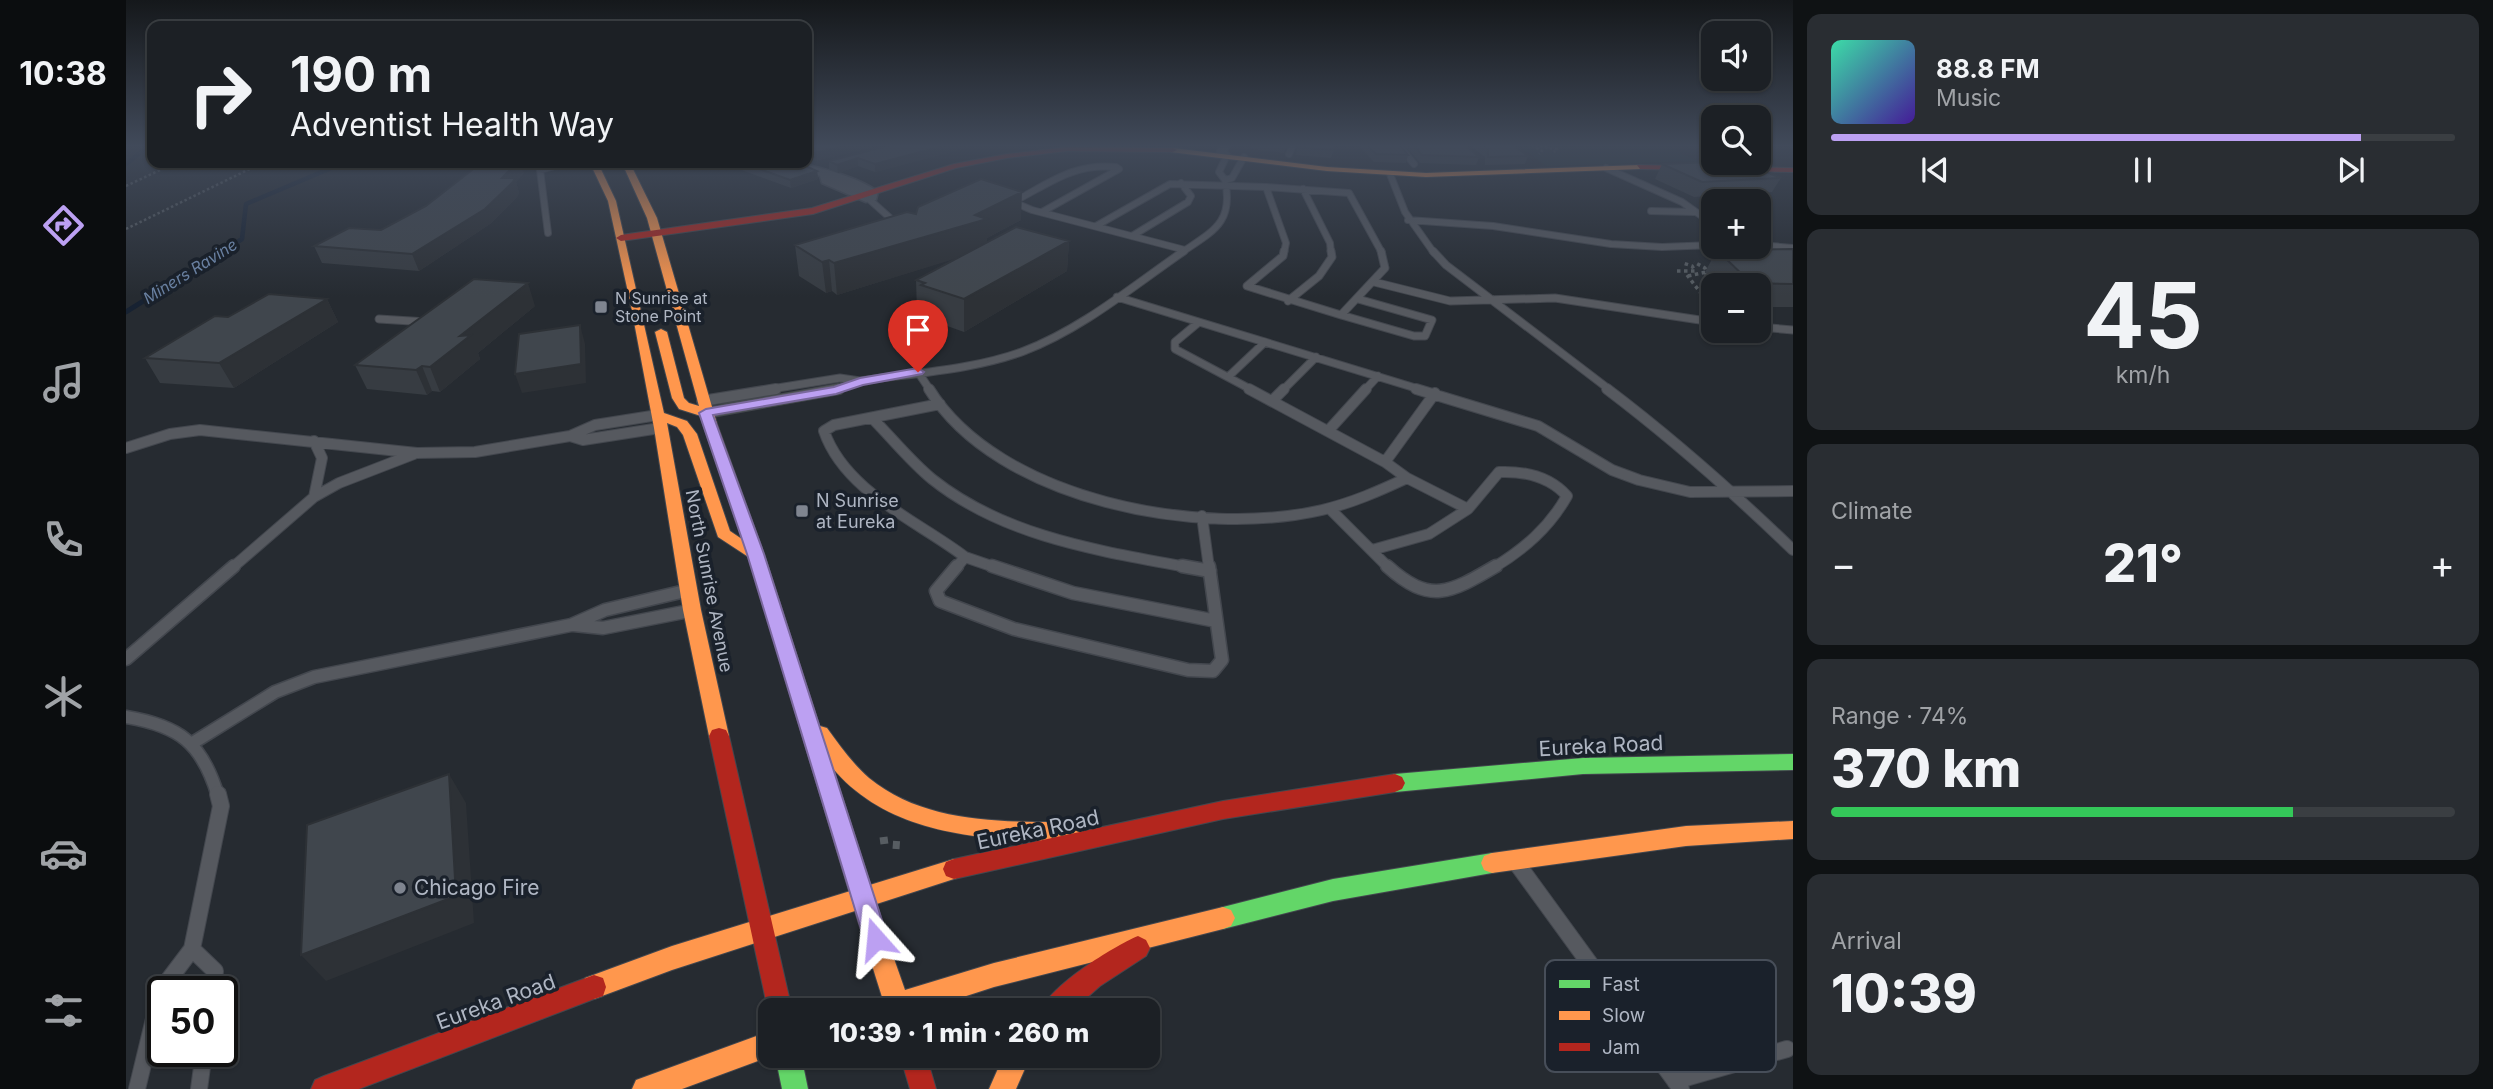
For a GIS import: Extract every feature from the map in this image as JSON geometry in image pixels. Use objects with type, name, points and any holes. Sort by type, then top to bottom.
[{"type":"main road","name":"North Sunrise Avenue","points":[[610,196],[659,421],[692,610],[777,998]]},
{"type":"main road","points":[[644,196],[704,407],[755,554],[862,895],[890,998]]},
{"type":"main road","points":[[620,233],[867,196]]},
{"type":"main road","points":[[636,306],[658,318],[681,402],[688,408],[704,407]]},
{"type":"main road","points":[[659,421],[682,424],[690,433],[723,534],[755,554]]},
{"type":"main road","points":[[800,700],[843,766],[872,793],[910,813],[976,829],[1132,832]]},
{"type":"main road","name":"Eureka Road","points":[[324,1089],[672,958],[932,874],[1223,810],[1389,784],[1583,766],[1793,762]]},
{"type":"main road","points":[[924,998],[994,975],[1333,890],[1514,859],[1686,835],[1793,830]]},
{"type":"main road","points":[[1065,998],[1112,962],[1188,925]]},
{"type":"main road","points":[[645,1089],[758,1048]]},
{"type":"main road","points":[[791,1068],[795,1089]]},
{"type":"main road","points":[[917,1068],[923,1089]]},
{"type":"main road","points":[[1002,1089],[1012,1068]]},
{"type":"lane","points":[[543,196],[548,233]]},
{"type":"lane","points":[[867,196],[905,232]]},
{"type":"lane","points":[[1025,196],[1013,202],[1185,250]]},
{"type":"lane","points":[[1042,212],[1071,196]]},
{"type":"lane","points":[[1096,226],[1149,196]]},
{"type":"lane","points":[[1132,236],[1188,202],[1191,196]]},
{"type":"lane","points":[[704,407],[836,390],[860,381],[983,362],[1024,351],[1068,330],[1216,229],[1227,216],[1230,203],[1228,196]]},
{"type":"lane","points":[[1269,196],[1286,243],[1283,256],[1247,286],[1414,336],[1425,336],[1433,325],[1432,320],[1358,299]]},
{"type":"lane","points":[[1288,300],[1319,276],[1332,257],[1330,243],[1306,196]]},
{"type":"lane","points":[[1341,315],[1385,268],[1383,254],[1351,196]]},
{"type":"lane","points":[[1399,196],[1408,220],[1441,260],[1619,396],[1732,491],[1793,550]]},
{"type":"lane","points":[[1657,196],[1701,216]]},
{"type":"lane","points":[[1651,211],[1694,212]]},
{"type":"lane","points":[[1408,220],[1493,226],[1611,244],[1662,247],[1701,245]]},
{"type":"lane","points":[[1771,246],[1793,248]]},
{"type":"lane","points":[[1374,282],[1450,301],[1555,298],[1701,320]]},
{"type":"lane","points":[[1117,297],[1538,426],[1612,470],[1639,480],[1690,492],[1793,491]]},
{"type":"lane","points":[[379,319],[427,322]]},
{"type":"lane","points":[[1199,322],[1175,342],[1175,349],[1468,509]]},
{"type":"lane","points":[[1771,328],[1793,330]]},
{"type":"lane","points":[[1228,377],[1265,342]]},
{"type":"lane","points":[[1272,401],[1316,357]]},
{"type":"lane","points":[[918,372],[956,426],[1002,458],[1038,478],[1084,494],[1164,512],[1253,519],[1330,509],[1386,490],[1407,478]]},
{"type":"lane","points":[[1328,432],[1378,376]]},
{"type":"lane","points":[[1385,462],[1435,393]]},
{"type":"lane","points":[[940,404],[834,425],[824,430],[827,441],[855,480],[876,498],[965,557],[1073,593],[1216,621]]},
{"type":"lane","points":[[872,418],[933,479],[989,515],[1057,541],[1210,571]]},
{"type":"lane","points":[[126,448],[170,434],[200,430],[417,453],[475,452],[570,436],[583,440],[659,421]]},
{"type":"lane","points":[[314,441],[322,458],[314,497]]},
{"type":"lane","points":[[126,659],[314,497],[339,483],[417,453]]},
{"type":"lane","points":[[1330,509],[1372,550],[1403,580],[1426,592],[1448,589],[1487,570],[1534,539],[1557,515],[1567,496],[1560,487],[1533,477],[1512,471],[1499,472],[1468,509],[1429,534],[1372,550]]},
{"type":"lane","points":[[965,557],[936,591],[940,601],[1014,629],[1188,670],[1213,671],[1222,660],[1202,516]]},
{"type":"lane","points":[[191,744],[275,692],[314,677],[571,625],[606,610],[688,590]]},
{"type":"lane","points":[[571,625],[603,628],[692,610]]},
{"type":"lane","points":[[126,717],[155,722],[186,738],[209,769],[220,806],[192,949],[161,990],[137,1089]]},
{"type":"lane","points":[[1514,859],[1587,960]]},
{"type":"lane","points":[[192,949],[215,971],[214,976]]},
{"type":"lane","points":[[1776,1053],[1787,1049]]},
{"type":"lane","points":[[199,1089],[202,1067]]},
{"type":"lane","points":[[1678,1085],[1717,1072]]},
{"type":"path","points":[[126,229],[194,196]]},
{"type":"path","points":[[1682,258],[1705,272]]},
{"type":"path","points":[[1684,263],[1705,272]]},
{"type":"path","points":[[1686,274],[1695,268]]},
{"type":"path","points":[[1677,271],[1686,274],[1705,272]]},
{"type":"path","points":[[1686,274],[1701,293]]},
{"type":"path","points":[[880,841],[895,839]]},
{"type":"building","points":[[439,196],[499,196],[485,209],[412,254],[314,246],[349,228],[381,230],[426,206]]},
{"type":"building","points":[[943,196],[1014,196],[975,215],[987,219],[834,263],[829,260],[822,262],[795,245],[907,212],[916,214],[918,207]]},
{"type":"building","points":[[1016,227],[1069,241],[964,299],[921,285],[925,283],[916,280]]},
{"type":"building","points":[[1771,249],[1793,249],[1793,284],[1771,283],[1771,273],[1741,273],[1726,259],[1771,259]]},
{"type":"building","points":[[474,279],[528,283],[460,336],[471,335],[430,367],[422,366],[416,370],[355,365]]},
{"type":"building","points":[[269,294],[327,299],[219,363],[145,358],[215,316],[228,317]]},
{"type":"building","points":[[580,325],[581,364],[515,374],[519,334]]},
{"type":"building","name":"Chicago Fire","points":[[449,774],[456,896],[301,955],[307,825]]},
{"type":"waterway","name":"Miners Ravine","points":[[220,253],[242,239],[246,204],[265,196]]},
{"type":"waterway","name":"Miners Ravine","points":[[126,312],[223,251]]},
{"type":"traffic: fast","points":[[1395,783],[1583,766],[1793,762]]},
{"type":"traffic: fast","points":[[1223,918],[1333,890],[1492,863]]},
{"type":"traffic: fast","points":[[791,1068],[795,1089]]},
{"type":"traffic: slow","points":[[610,196],[661,428],[692,610],[719,736]]},
{"type":"traffic: slow","points":[[642,196],[652,218],[710,424]]},
{"type":"traffic: slow","points":[[661,332],[678,398],[684,406],[706,413]]},
{"type":"traffic: slow","points":[[658,415],[682,424],[690,434],[723,534],[756,554]]},
{"type":"traffic: slow","points":[[820,734],[862,784],[893,804],[916,814],[967,826],[1072,832]]},
{"type":"traffic: slow","points":[[1492,863],[1686,836],[1793,830]]},
{"type":"traffic: slow","points":[[594,987],[672,958],[954,869]]},
{"type":"traffic: slow","points":[[920,998],[994,975],[1223,918]]},
{"type":"traffic: slow","points":[[870,921],[895,998]]},
{"type":"traffic: slow","points":[[645,1089],[758,1048]]},
{"type":"traffic: slow","points":[[1002,1089],[1012,1068]]},
{"type":"traffic: jam","points":[[621,238],[813,211],[861,196]]},
{"type":"traffic: jam","points":[[710,424],[756,554],[870,921]]},
{"type":"traffic: jam","points":[[719,736],[776,998]]},
{"type":"traffic: jam","points":[[954,869],[1223,810],[1395,783]]},
{"type":"traffic: jam","points":[[1067,998],[1091,977],[1138,948]]},
{"type":"traffic: jam","points":[[324,1089],[594,987]]},
{"type":"traffic: jam","points":[[917,1068],[923,1089]]},
{"type":"place","name":"N Sunrise at Stone Point","points":[[601,307]]},
{"type":"place","name":"N Sunrise at Eureka","points":[[802,511]]},
{"type":"place","name":"Chicago Fire","points":[[400,888]]},
{"type":"route","points":[[876,939],[755,554],[706,413],[780,401],[836,390],[860,381],[918,372]]}]
